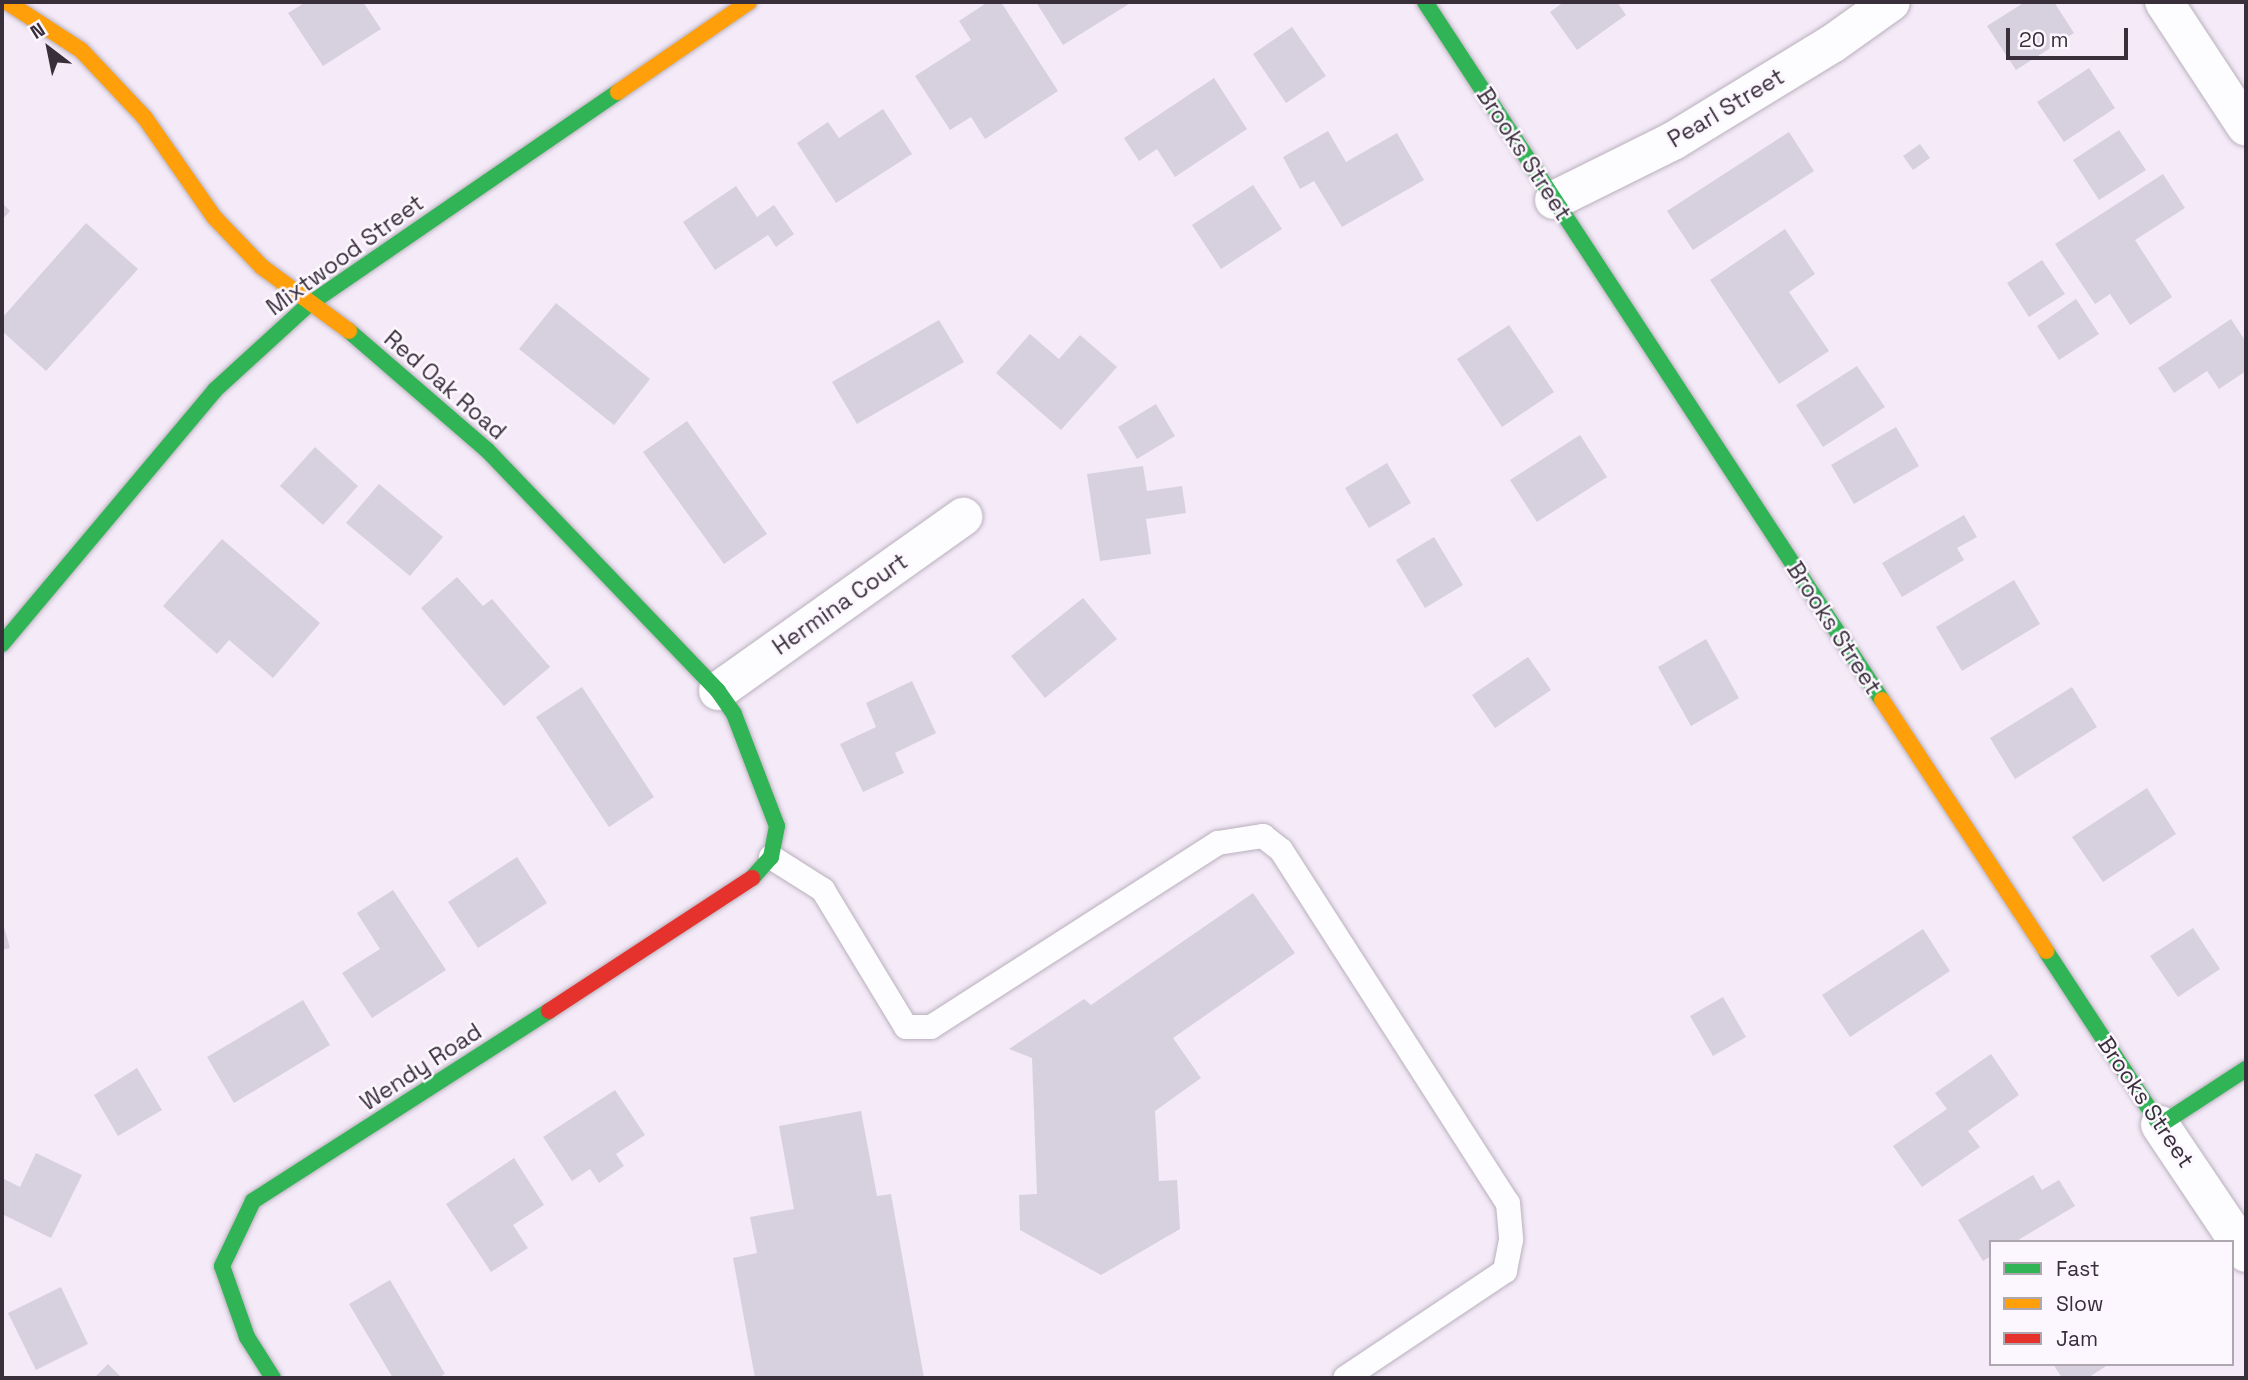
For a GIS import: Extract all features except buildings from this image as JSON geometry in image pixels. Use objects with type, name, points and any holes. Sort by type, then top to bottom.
[{"type":"street","name":"Red Oak Road","points":[[7,2],[81,51],[145,118],[214,217],[262,267],[308,305],[383,357],[487,450],[718,691],[734,714],[768,793],[777,825],[771,857]]},
{"type":"street","name":"Mixtwood Street","points":[[2,644],[215,390],[308,305],[749,2]]},
{"type":"street","name":"Brooks Street","points":[[1425,2],[2246,1253]]},
{"type":"street","name":"Pearl Street","points":[[1553,200],[1673,141],[1832,44],[1891,2]]},
{"type":"street","points":[[2164,2],[2246,127]]},
{"type":"street","name":"Hermina Court","points":[[718,691],[963,517]]},
{"type":"street","name":"Wendy Road","points":[[273,1378],[247,1337],[222,1266],[253,1201],[746,886],[771,857]]},
{"type":"street","points":[[2160,1125],[2246,1069]]},
{"type":"lane","points":[[771,857],[823,890],[906,1027],[931,1027],[1218,843],[1263,836],[1281,850],[1507,1203],[1511,1240],[1505,1271],[1345,1378]]},
{"type":"traffic: fast","points":[[1425,2],[1882,700]]},
{"type":"traffic: fast","points":[[2,644],[215,390],[308,305],[618,92]]},
{"type":"traffic: fast","points":[[349,331],[487,450],[718,691],[734,714],[777,826],[771,857],[752,878]]},
{"type":"traffic: fast","points":[[2046,951],[2160,1125],[2246,1069]]},
{"type":"traffic: fast","points":[[273,1378],[247,1337],[222,1266],[253,1201],[549,1011]]},
{"type":"traffic: slow","points":[[7,2],[81,50],[145,118],[214,217],[262,267],[349,331]]},
{"type":"traffic: slow","points":[[618,92],[749,2]]},
{"type":"traffic: slow","points":[[1882,700],[2046,951]]},
{"type":"traffic: jam","points":[[549,1011],[752,878]]}]
